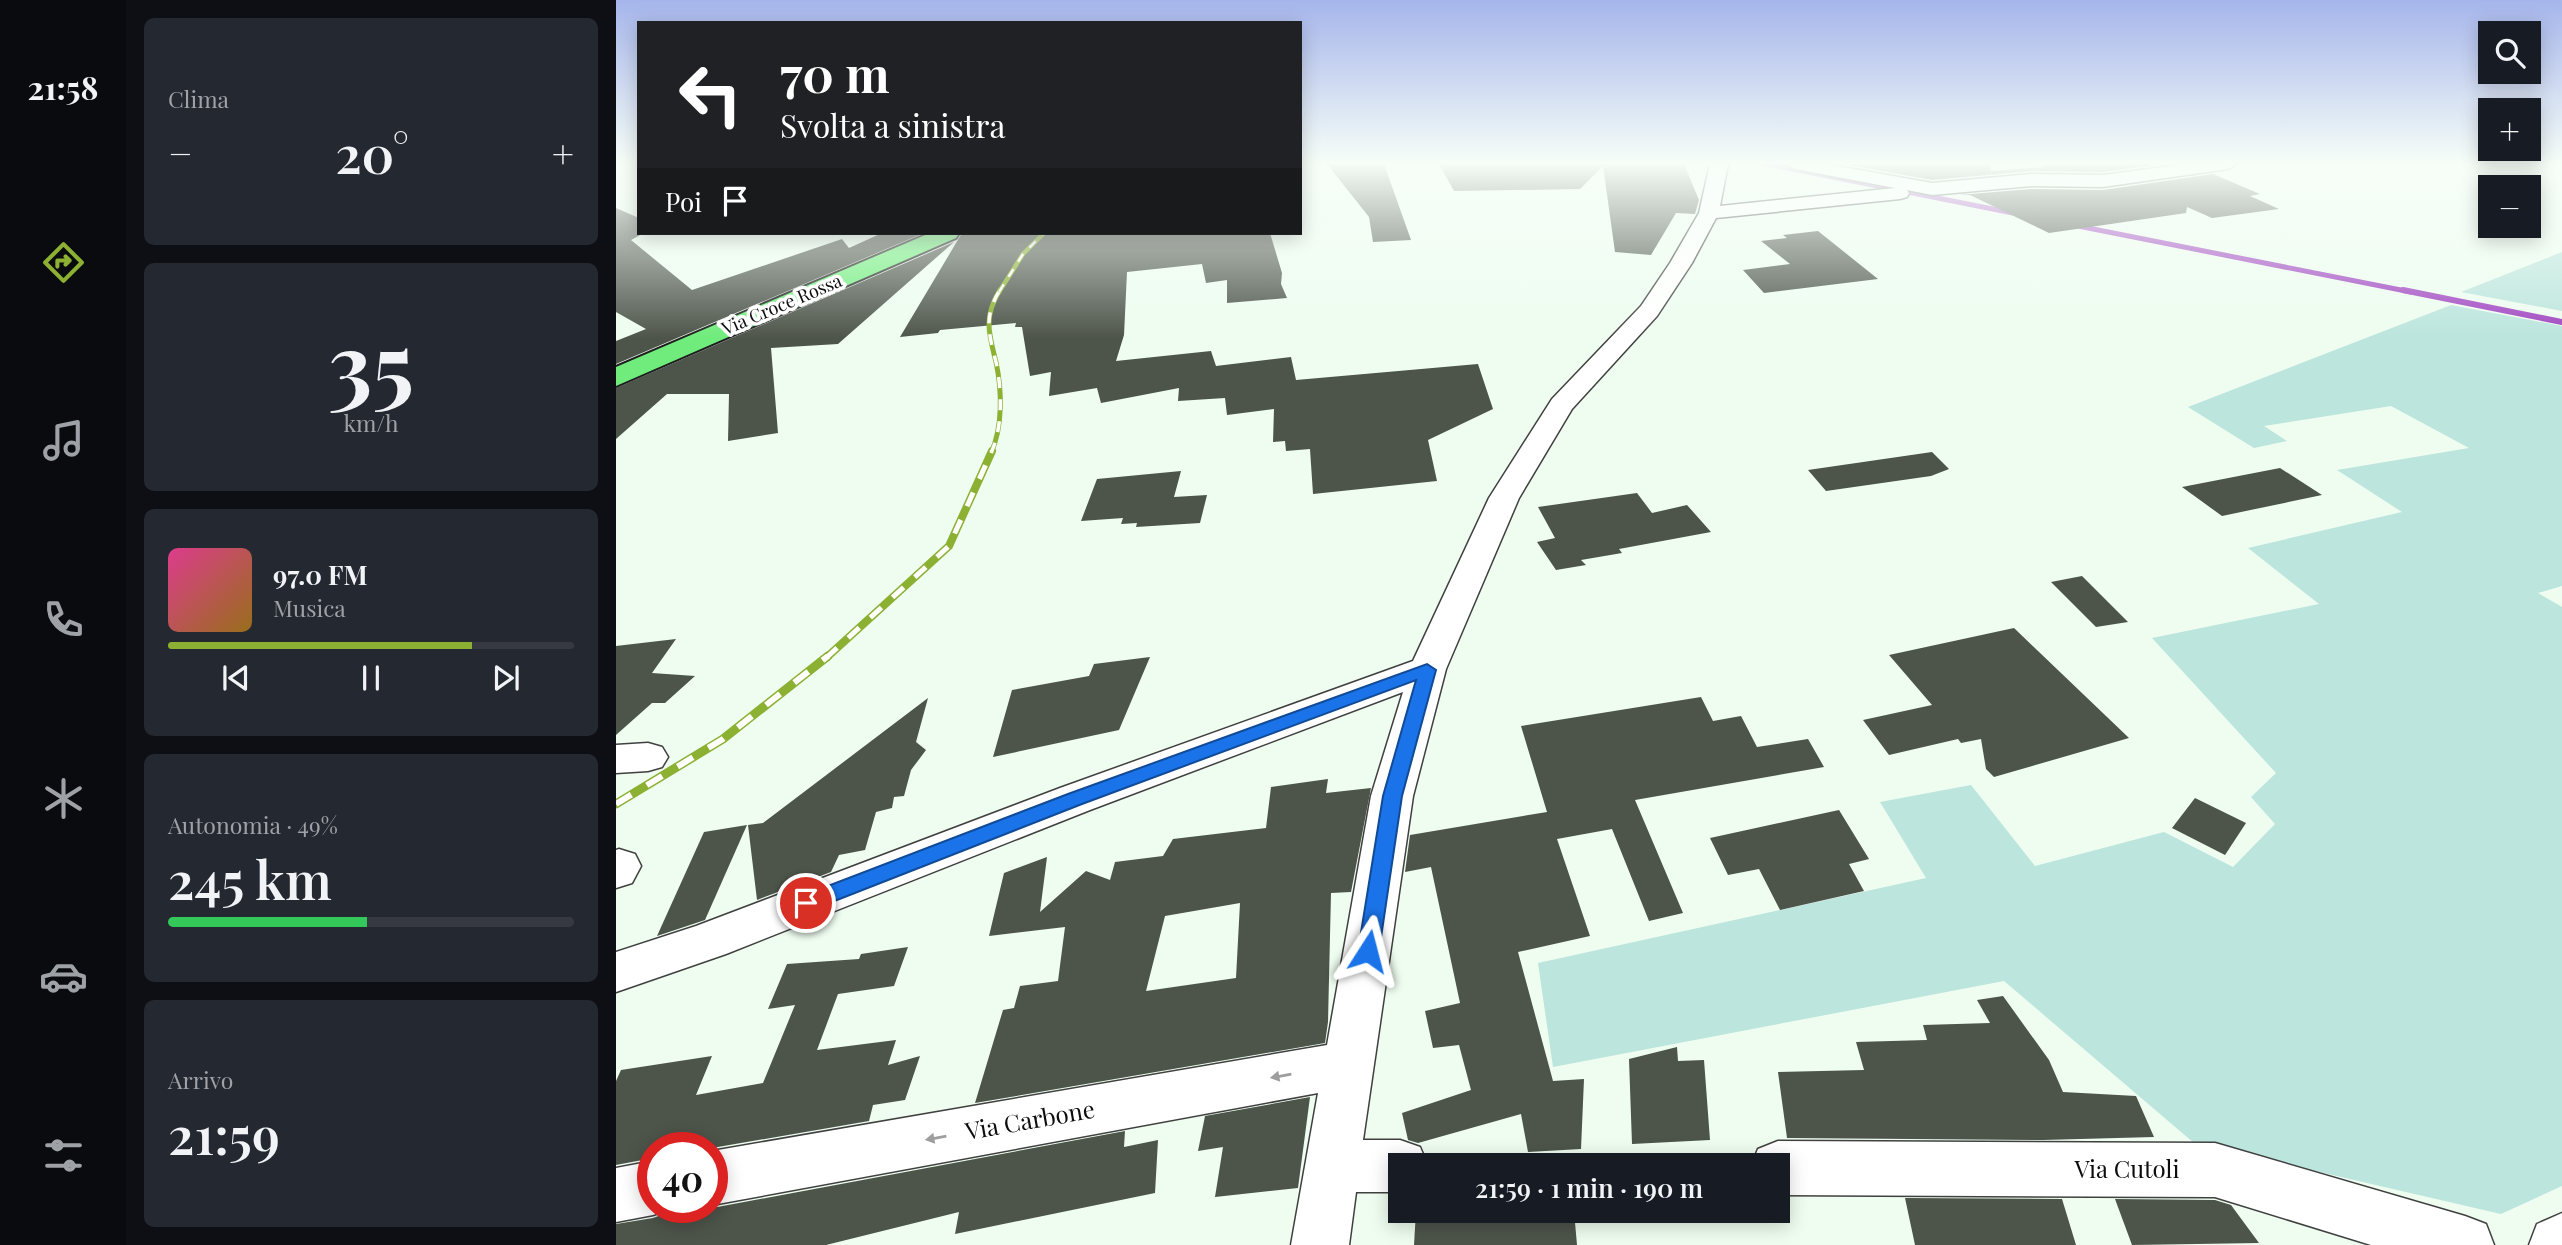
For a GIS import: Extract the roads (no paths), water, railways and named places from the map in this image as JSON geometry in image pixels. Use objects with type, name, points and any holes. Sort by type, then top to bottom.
[{"type":"main road","name":"Via Croce Rossa","points":[[616,377],[943,235]]},
{"type":"street","points":[[1320,1245],[1392,796],[1427,670],[1504,498],[1561,405],[1648,311],[1681,264],[1704,222]]},
{"type":"street","points":[[616,972],[709,941],[1075,799],[1427,670]]},
{"type":"street","name":"Via Carbone","points":[[728,1175],[1348,1064]]},
{"type":"street","points":[[1331,1166],[1388,1166]]},
{"type":"street","name":"Via Cutoli","points":[[1790,1168],[2215,1170],[2465,1245]]},
{"type":"street","points":[[616,1195],[637,1191]]},
{"type":"waterway","points":[[2078,226],[2411,292]]},
{"type":"waterway","points":[[2403,290],[2562,322]]},
{"type":"railway","points":[[999,292],[1023,254],[1042,235]]},
{"type":"railway","points":[[991,453],[998,432],[1000,396],[989,317],[999,292]]},
{"type":"railway","points":[[826,658],[949,546],[992,451]]},
{"type":"railway","points":[[616,804],[723,739],[828,656]]}]
